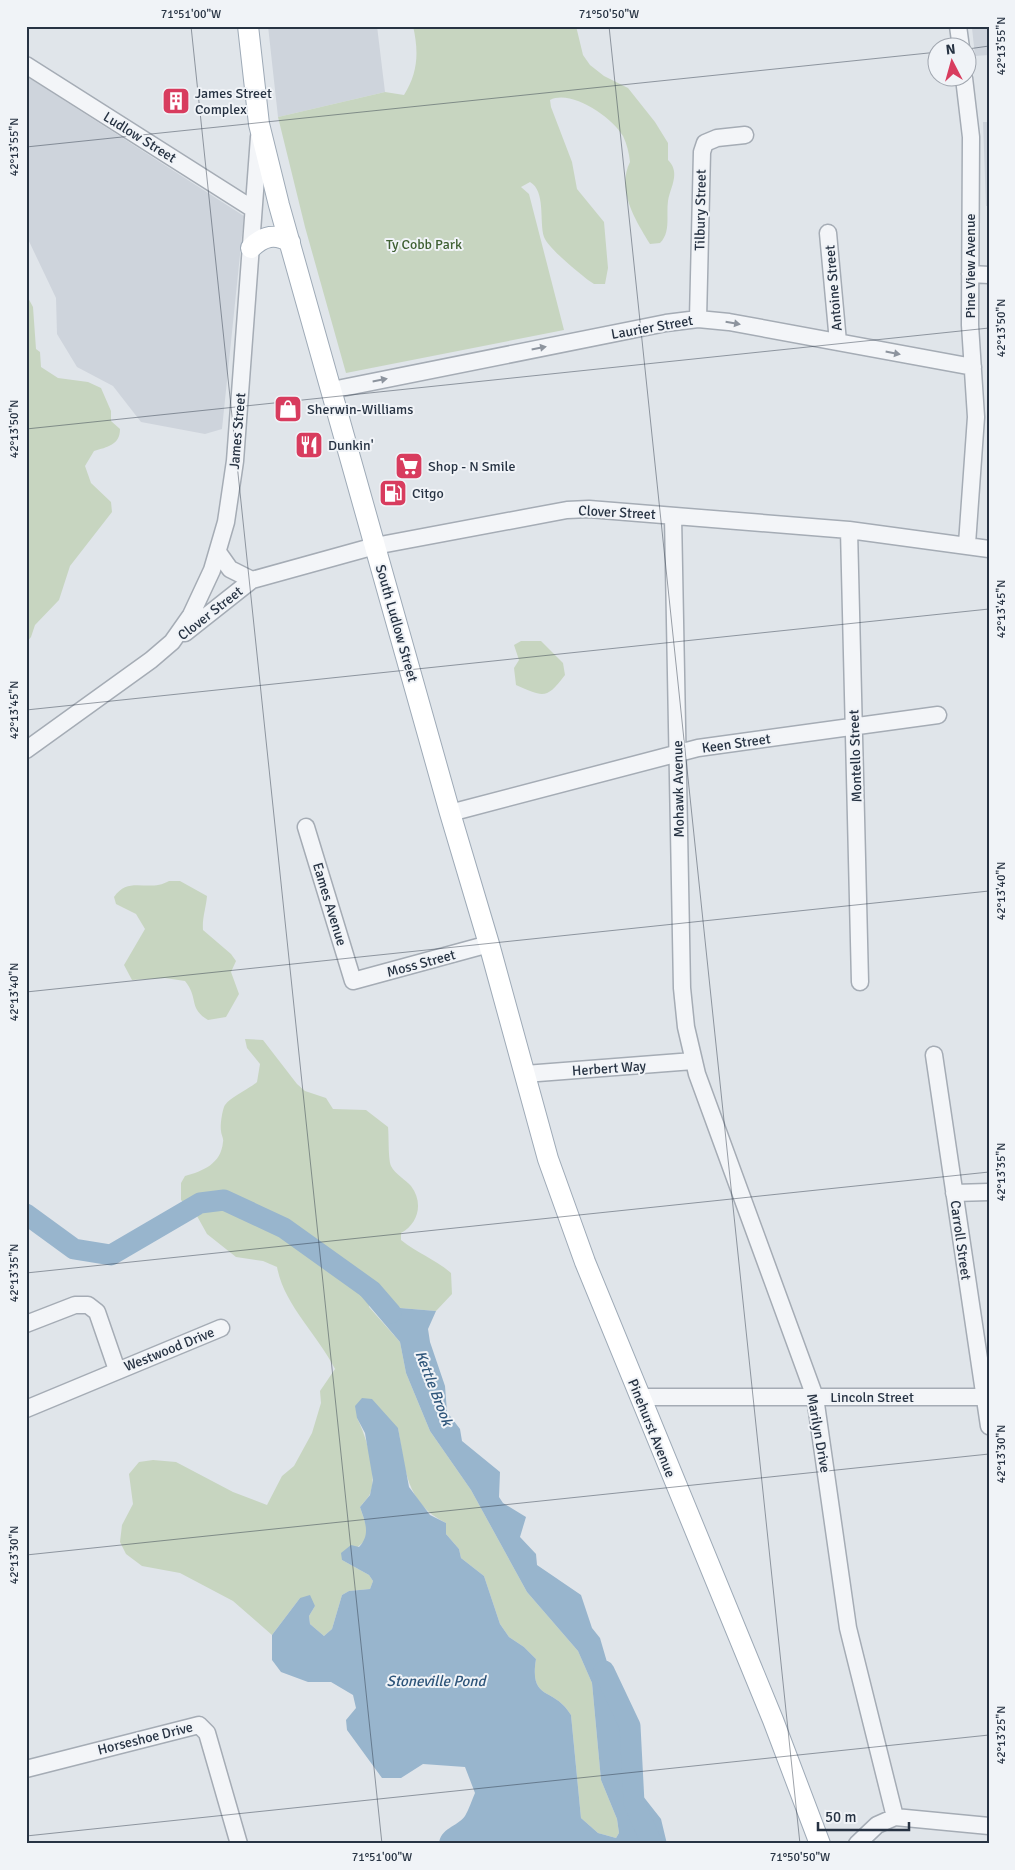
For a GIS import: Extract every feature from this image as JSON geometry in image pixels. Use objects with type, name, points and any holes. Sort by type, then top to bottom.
[{"type":"main road","name":"James Street","points":[[248,26],[260,124]]},
{"type":"main road","name":"South Ludlow Street","points":[[260,124],[290,242],[450,813],[506,1004]]},
{"type":"main road","points":[[251,248],[260,240],[273,236],[290,242]]},
{"type":"main road","name":"Pinehurst Avenue","points":[[506,1004],[548,1159],[568,1215],[640,1397],[773,1720],[820,1844]]},
{"type":"street","name":"Ludlow Street","points":[[26,65],[253,209]]},
{"type":"street","name":"Pine View Avenue","points":[[965,88],[971,137],[970,274],[973,368],[982,417],[967,544]]},
{"type":"street","name":"James Street","points":[[26,750],[61,727],[167,646],[179,634],[194,610],[218,552],[229,508],[235,461],[260,124]]},
{"type":"street","name":"Tilbury Street","points":[[698,319],[702,152],[706,143],[717,138],[745,135]]},
{"type":"street","name":"Antoine Street","points":[[828,233],[838,342]]},
{"type":"street","points":[[970,274],[989,275]]},
{"type":"street","name":"Laurier Street","points":[[332,390],[666,322],[698,319],[722,320],[973,368]]},
{"type":"street","name":"Clover Street","points":[[167,646],[252,580],[375,546],[567,510],[589,509],[849,530],[967,544],[989,549]]},
{"type":"street","name":"Mohawk Avenue","points":[[673,516],[682,988],[693,1061]]},
{"type":"street","name":"Montello Street","points":[[849,530],[860,982]]},
{"type":"street","name":"Clover Street","points":[[218,552],[230,569],[252,580]]},
{"type":"street","name":"Keen Street","points":[[450,813],[677,753],[938,715]]},
{"type":"street","name":"Eames Avenue","points":[[306,827],[353,981]]},
{"type":"street","name":"Moss Street","points":[[353,981],[489,944]]},
{"type":"street","name":"Carroll Street","points":[[934,1055],[989,1426]]},
{"type":"street","name":"Herbert Way","points":[[525,1074],[693,1061]]},
{"type":"street","name":"Marilyn Drive","points":[[693,1061],[815,1397],[848,1628],[896,1817]]},
{"type":"street","points":[[954,1194],[989,1192]]},
{"type":"street","name":"Westwood Drive","points":[[26,1324],[68,1307],[78,1304],[88,1305],[98,1315],[117,1370]]},
{"type":"street","name":"Westwood Drive","points":[[26,1409],[221,1328]]},
{"type":"street","name":"Lincoln Street","points":[[640,1397],[984,1397]]},
{"type":"street","name":"Horseshoe Drive","points":[[26,1769],[199,1725],[208,1733],[239,1844]]},
{"type":"street","points":[[857,1844],[877,1825],[896,1817],[989,1826]]},
{"type":"shaded area","points":[[268,26],[377,26],[385,92],[278,117]]},
{"type":"shaded area","points":[[989,26],[989,55],[978,56],[978,38],[973,38],[972,28]]},
{"type":"shaded area","points":[[26,76],[244,216],[222,429],[205,434],[141,422],[113,386],[77,367],[57,334],[56,298],[26,235]]},
{"type":"shaded area","points":[[983,122],[989,122],[989,206],[986,206]]},
{"type":"green space","name":"Ty Cobb Park","points":[[413,26],[576,26],[583,55],[590,65],[604,76],[628,88],[655,122],[668,143],[668,160],[674,170],[674,180],[668,201],[667,229],[660,243],[650,244],[634,215],[626,194],[625,183],[630,162],[629,155],[627,145],[618,129],[601,113],[579,102],[569,98],[550,100],[572,162],[577,189],[604,222],[608,268],[605,284],[594,284],[588,280],[551,248],[544,237],[538,192],[530,182],[521,187],[529,194],[564,330],[346,373],[305,227],[278,117],[385,92],[404,95],[415,70],[416,45]]},
{"type":"green space","points":[[26,294],[33,307],[36,349],[40,352],[41,367],[58,378],[88,382],[101,388],[111,411],[111,421],[120,429],[118,439],[108,446],[94,451],[85,466],[91,483],[111,502],[112,512],[70,566],[59,600],[35,625],[31,637],[26,643]]},
{"type":"green space","points":[[521,641],[541,641],[563,663],[565,675],[549,692],[539,694],[516,685],[514,668],[519,660],[514,645]]},
{"type":"green space","points":[[169,881],[180,881],[207,896],[203,930],[231,954],[236,961],[231,972],[239,994],[226,1017],[208,1020],[202,1016],[185,981],[165,978],[132,980],[124,965],[145,929],[136,914],[116,904],[114,897],[120,890],[132,885],[154,885]]},
{"type":"green space","points":[[245,1039],[263,1040],[297,1084],[305,1091],[326,1098],[333,1109],[366,1110],[388,1127],[391,1166],[411,1186],[418,1206],[412,1224],[401,1233],[401,1240],[451,1273],[452,1294],[436,1311],[400,1308],[372,1291],[369,1307],[400,1342],[406,1373],[430,1431],[471,1490],[527,1592],[578,1651],[592,1683],[601,1780],[617,1819],[619,1833],[616,1838],[598,1833],[581,1818],[571,1715],[564,1706],[540,1688],[536,1682],[536,1659],[524,1647],[509,1637],[500,1624],[484,1576],[461,1558],[459,1549],[446,1534],[446,1523],[432,1515],[415,1494],[405,1470],[398,1428],[357,1418],[370,1455],[373,1476],[372,1486],[369,1496],[360,1507],[367,1528],[366,1540],[342,1560],[369,1575],[373,1581],[370,1589],[349,1591],[342,1595],[332,1629],[324,1636],[310,1624],[309,1616],[315,1606],[300,1598],[272,1635],[233,1601],[180,1573],[142,1566],[126,1554],[120,1542],[122,1525],[133,1504],[129,1474],[139,1462],[153,1460],[176,1462],[233,1492],[267,1505],[282,1476],[294,1466],[312,1433],[321,1403],[320,1391],[335,1369],[294,1307],[281,1281],[277,1267],[263,1261],[236,1257],[207,1234],[197,1216],[181,1200],[181,1183],[185,1176],[198,1172],[210,1165],[222,1150],[221,1126],[224,1107],[230,1100],[257,1082],[260,1064],[247,1048]]},
{"type":"water","name":"Stoneville Pond","points":[[372,1291],[400,1308],[436,1311],[428,1329],[430,1342],[445,1386],[447,1412],[460,1429],[462,1441],[500,1472],[499,1497],[503,1503],[526,1517],[520,1537],[536,1554],[537,1565],[581,1595],[592,1628],[600,1638],[616,1693],[624,1748],[633,1778],[639,1791],[661,1819],[667,1844],[439,1844],[442,1834],[465,1816],[475,1793],[465,1767],[423,1764],[401,1778],[382,1778],[347,1730],[346,1720],[356,1708],[353,1695],[331,1682],[308,1682],[281,1672],[272,1660],[272,1635],[300,1598],[310,1595],[315,1606],[309,1616],[310,1624],[324,1636],[332,1629],[342,1595],[349,1591],[370,1589],[373,1581],[369,1575],[342,1560],[341,1553],[351,1545],[359,1547],[366,1533],[360,1507],[370,1495],[373,1480],[365,1433],[357,1418],[355,1406],[362,1398],[372,1399],[398,1428],[409,1487],[430,1515],[446,1523],[446,1534],[459,1549],[461,1558],[484,1576],[500,1624],[509,1637],[524,1647],[536,1659],[536,1682],[540,1688],[564,1706],[571,1715],[581,1818],[598,1833],[616,1838],[619,1833],[617,1819],[601,1780],[592,1683],[578,1651],[527,1592],[471,1490],[430,1431],[406,1373],[400,1342],[360,1295]]},
{"type":"waterway","name":"Kettle Brook","points":[[26,1214],[74,1249],[111,1255],[200,1203],[224,1200],[284,1228],[372,1291],[391,1313]]},
{"type":"waterway","name":"Kettle Brook","points":[[604,1671],[630,1726],[634,1803],[652,1844]]},
{"type":"place","name":"James Street Complex","points":[[176,101]]},
{"type":"place","name":"Sherwin-Williams","points":[[288,409]]},
{"type":"place","name":"Dunkin'","points":[[309,445]]},
{"type":"place","name":"Shop - N Smile","points":[[409,466]]},
{"type":"place","name":"Citgo","points":[[393,493]]}]
